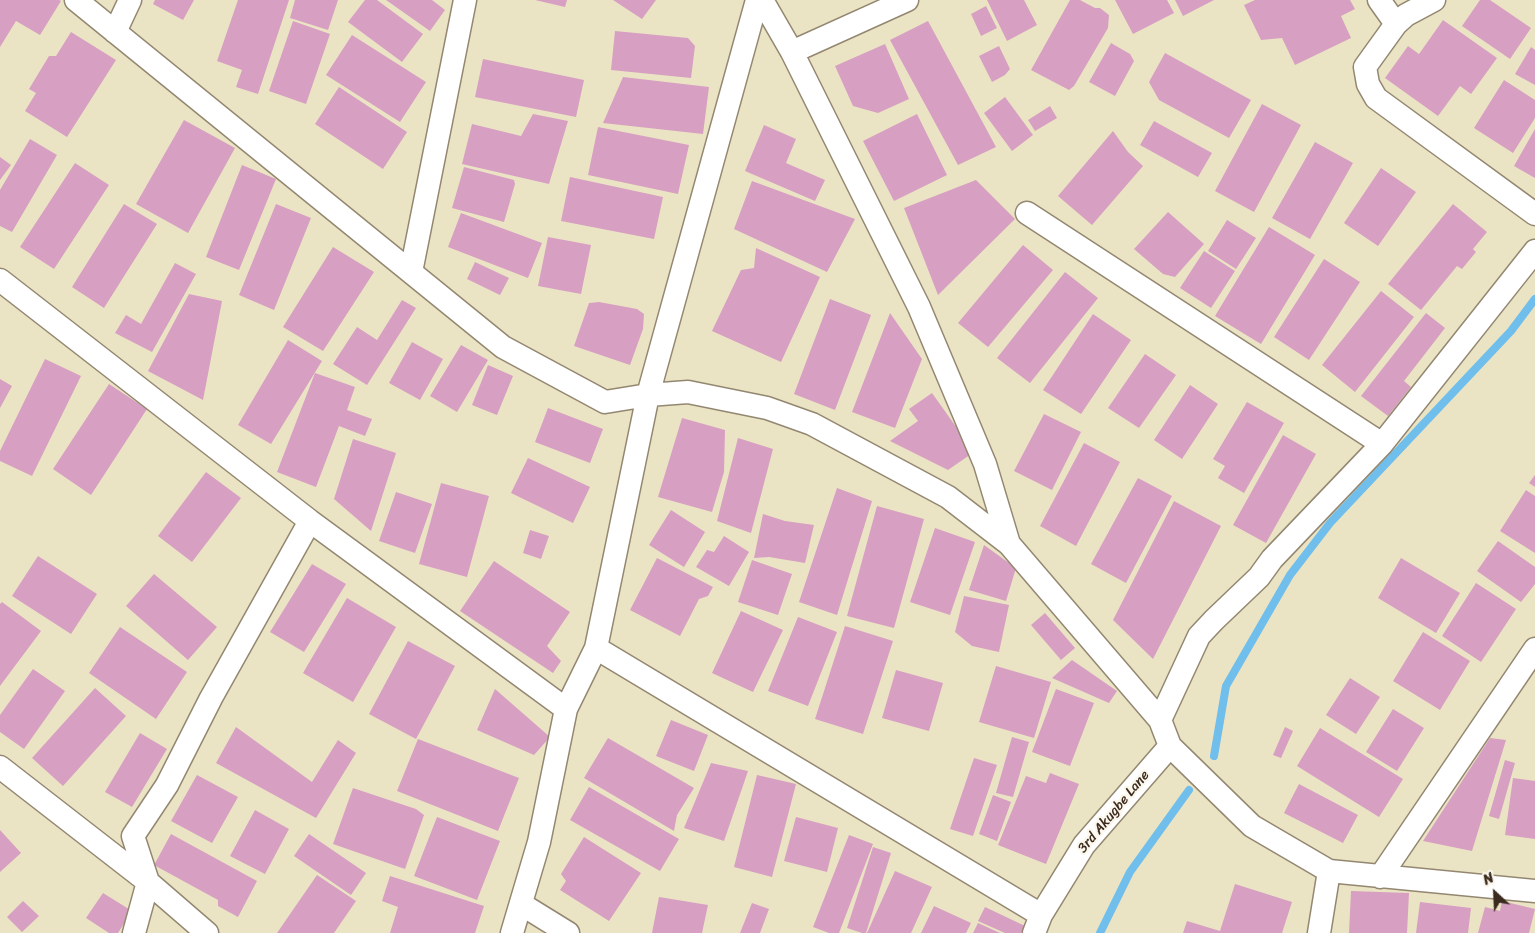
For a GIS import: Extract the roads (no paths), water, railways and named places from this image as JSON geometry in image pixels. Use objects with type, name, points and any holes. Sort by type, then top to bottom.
[{"type":"street","points":[[76,0],[503,347],[605,402],[648,395],[688,392],[768,408],[812,424],[948,497],[1009,544],[1160,720],[1170,746],[1252,826],[1329,871],[1535,890]]},
{"type":"street","points":[[115,32],[130,0]]},
{"type":"street","points":[[411,272],[465,0]]},
{"type":"street","points":[[512,933],[538,842],[566,709],[596,648],[648,395],[757,0]]},
{"type":"street","points":[[762,0],[792,52],[919,307],[985,464],[1009,544]]},
{"type":"street","points":[[792,52],[907,0]]},
{"type":"street","points":[[1379,0],[1396,24]]},
{"type":"street","points":[[1434,0],[1406,15],[1396,24],[1364,67],[1368,84],[1376,98],[1535,214]]},
{"type":"street","points":[[1027,213],[1382,444]]},
{"type":"street","points":[[1160,720],[1199,636],[1259,577],[1272,559],[1382,444],[1535,251]]},
{"type":"street","points":[[0,280],[310,521],[566,709]]},
{"type":"street","points":[[134,933],[148,882],[133,836],[167,785],[211,698],[310,521]]},
{"type":"street","points":[[596,648],[1038,924]]},
{"type":"street","points":[[1380,877],[1535,649]]},
{"type":"street","name":"3rd Akugbe Lane","points":[[1038,924],[1084,845],[1170,746]]},
{"type":"street","points":[[0,767],[148,882],[207,933]]},
{"type":"street","points":[[1319,933],[1329,871]]},
{"type":"street","points":[[521,904],[568,933]]},
{"type":"waterway","points":[[1214,756],[1226,686],[1290,575],[1330,523],[1511,331],[1535,299]]},
{"type":"waterway","points":[[1100,933],[1130,872],[1189,790]]}]
